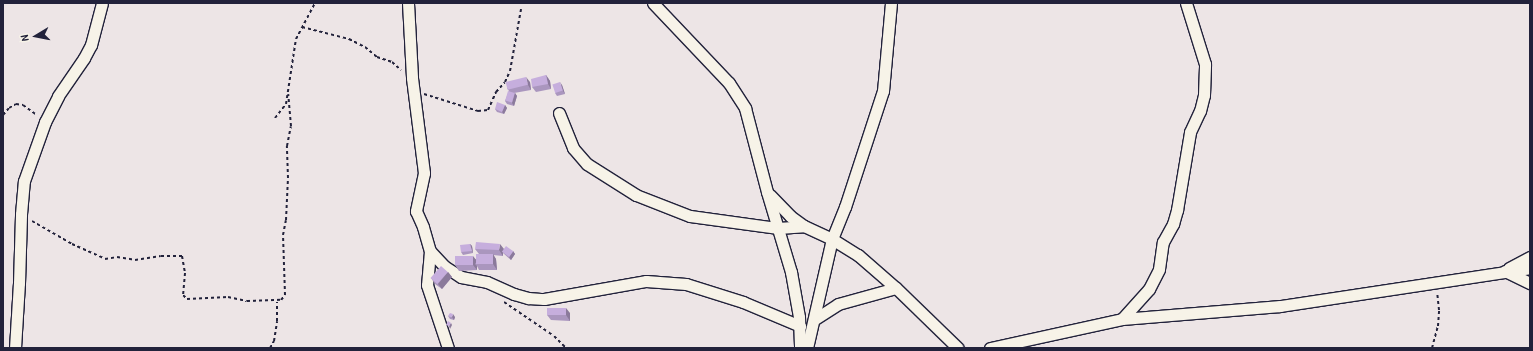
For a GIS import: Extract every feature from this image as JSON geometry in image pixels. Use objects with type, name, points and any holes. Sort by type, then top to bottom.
[{"type":"street","points":[[15,348],[21,214],[24,181],[45,122],[58,96],[91,45],[102,3]]},
{"type":"street","points":[[408,3],[412,82],[424,173],[416,211],[423,227],[430,251],[427,285],[448,348]]},
{"type":"street","points":[[653,3],[729,83],[739,95],[745,108],[767,192],[791,272],[800,326],[800,348]]},
{"type":"street","points":[[807,348],[815,319],[832,239],[845,207],[883,91],[891,3]]},
{"type":"street","points":[[1122,319],[1149,289],[1159,269],[1164,242],[1173,224],[1177,210],[1190,132],[1200,111],[1204,95],[1205,64],[1186,3]]},
{"type":"street","points":[[559,113],[573,148],[587,164],[636,195],[690,216],[778,228],[804,226]]},
{"type":"street","points":[[767,192],[778,205],[804,226],[832,239],[858,255],[896,288],[958,348]]},
{"type":"street","points":[[430,251],[444,266],[461,277],[487,282],[514,294],[537,299],[646,280],[686,284],[743,302],[800,326]]},
{"type":"street","points":[[1504,271],[1530,257]]},
{"type":"street","points":[[990,348],[1122,319],[1280,306],[1436,281],[1530,268]]},
{"type":"street","points":[[1504,271],[1530,283]]},
{"type":"street","points":[[815,319],[838,304],[896,288]]},
{"type":"path","points":[[275,118],[286,104],[294,45],[315,3]]},
{"type":"path","points":[[302,27],[349,39],[365,47],[377,57],[392,62],[424,93],[478,110],[488,110],[496,92],[505,82],[510,72],[521,8]]},
{"type":"path","points":[[21,214],[72,244],[104,259],[117,257],[135,260],[161,256],[182,256],[185,273],[183,295],[187,299],[228,297],[247,301],[277,302],[284,299],[283,236],[286,220],[288,185],[287,146],[291,126],[288,94]]},
{"type":"path","points":[[3,115],[13,105],[23,105],[45,122]]},
{"type":"path","points":[[1432,348],[1438,326],[1439,310],[1436,281]]},
{"type":"path","points":[[501,287],[504,302],[554,336],[566,348]]},
{"type":"path","points":[[270,348],[275,335],[277,302]]},
{"type":"building","points":[[546,75],[548,84],[532,87],[531,79]]},
{"type":"building","points":[[526,77],[528,85],[508,90],[506,82]]},
{"type":"building","points":[[560,82],[563,91],[555,93],[552,84]]},
{"type":"building","points":[[508,91],[515,93],[512,103],[505,101]]},
{"type":"building","points":[[497,102],[505,105],[502,112],[495,109]]},
{"type":"building","points":[[476,242],[500,244],[499,250],[475,249]]},
{"type":"building","points":[[470,244],[472,251],[461,252],[460,245]]},
{"type":"building","points":[[506,246],[513,251],[509,257],[502,252]]},
{"type":"building","points":[[476,254],[493,254],[493,264],[476,264]]},
{"type":"building","points":[[455,256],[473,256],[473,265],[455,265]]},
{"type":"building","points":[[441,266],[448,272],[437,284],[431,278]]},
{"type":"building","points":[[547,308],[566,308],[566,315],[547,315]]},
{"type":"building","points":[[450,313],[453,314],[452,317],[448,316]]},
{"type":"building","points":[[448,321],[451,323],[449,326],[446,325]]}]
